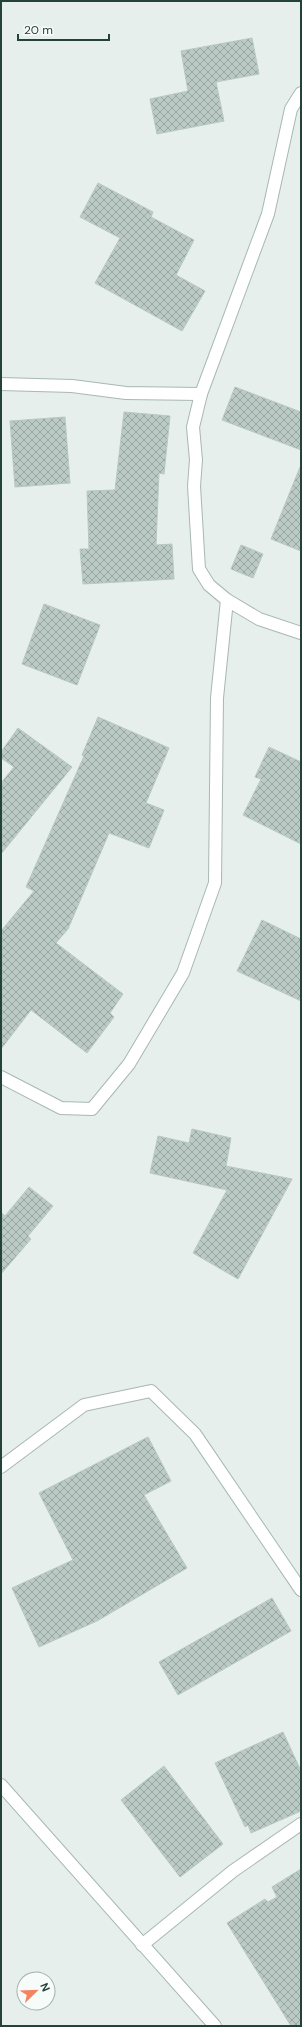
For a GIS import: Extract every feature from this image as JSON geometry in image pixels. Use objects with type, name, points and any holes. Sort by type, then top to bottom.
[{"type":"street","points":[[301,93],[291,109],[268,214],[201,394],[193,427],[196,460],[194,486],[199,569],[209,585],[227,600],[259,618],[301,633]]},
{"type":"street","points":[[1,384],[72,386],[126,393],[201,394]]},
{"type":"street","points":[[1,1077],[61,1108],[92,1109],[129,1064],[183,973],[215,883],[217,698],[227,600]]},
{"type":"street","points":[[1,1467],[84,1405],[151,1391],[195,1434],[301,1590]]},
{"type":"street","points":[[1,1785],[215,2026]]},
{"type":"street","points":[[142,1945],[233,1871],[301,1824]]},
{"type":"building","points":[[252,38],[259,74],[216,82],[224,121],[157,134],[150,99],[188,91],[181,51]]},
{"type":"building","points":[[98,183],[153,212],[151,217],[194,240],[176,275],[205,291],[182,331],[95,283],[120,238],[80,217]]},
{"type":"building","points":[[235,387],[301,412],[301,450],[222,420]]},
{"type":"building","points":[[124,412],[170,416],[164,474],[159,473],[156,545],[172,544],[174,579],[83,584],[80,549],[89,549],[87,491],[115,490]]},
{"type":"building","points":[[65,417],[70,483],[15,487],[10,421]]},
{"type":"building","points":[[301,467],[301,551],[271,539]]},
{"type":"building","points":[[241,545],[263,554],[253,578],[231,569]]},
{"type":"building","points":[[44,604],[100,625],[77,685],[22,664]]},
{"type":"building","points":[[98,717],[169,748],[146,803],[164,810],[149,848],[109,833],[68,929],[56,943],[123,994],[110,1013],[114,1017],[87,1053],[31,1010],[1,1049],[1,931],[34,891],[26,887],[84,756],[82,755]]},
{"type":"building","points":[[18,728],[72,767],[1,854],[1,783],[14,767],[1,758],[1,752]]},
{"type":"building","points":[[269,747],[301,762],[301,844],[243,815],[261,779],[255,777]]},
{"type":"building","points":[[262,920],[301,939],[301,1001],[237,971]]},
{"type":"building","points":[[192,1129],[231,1138],[226,1166],[292,1179],[238,1279],[193,1253],[227,1190],[150,1173],[158,1136],[189,1143]]},
{"type":"building","points":[[29,1187],[53,1206],[28,1236],[31,1239],[1,1274],[1,1212],[5,1216]]},
{"type":"building","points":[[148,1437],[171,1481],[144,1495],[187,1568],[97,1621],[39,1647],[12,1588],[73,1560],[39,1493]]},
{"type":"building","points":[[272,1598],[291,1631],[178,1695],[159,1662]]},
{"type":"building","points":[[283,1732],[301,1771],[301,1811],[251,1833],[248,1825],[245,1827],[215,1763]]},
{"type":"building","points":[[164,1766],[223,1844],[180,1877],[121,1800]]},
{"type":"building","points":[[301,1869],[301,2026],[291,2026],[227,1923],[265,1899],[268,1902],[277,1897],[272,1887]]}]
